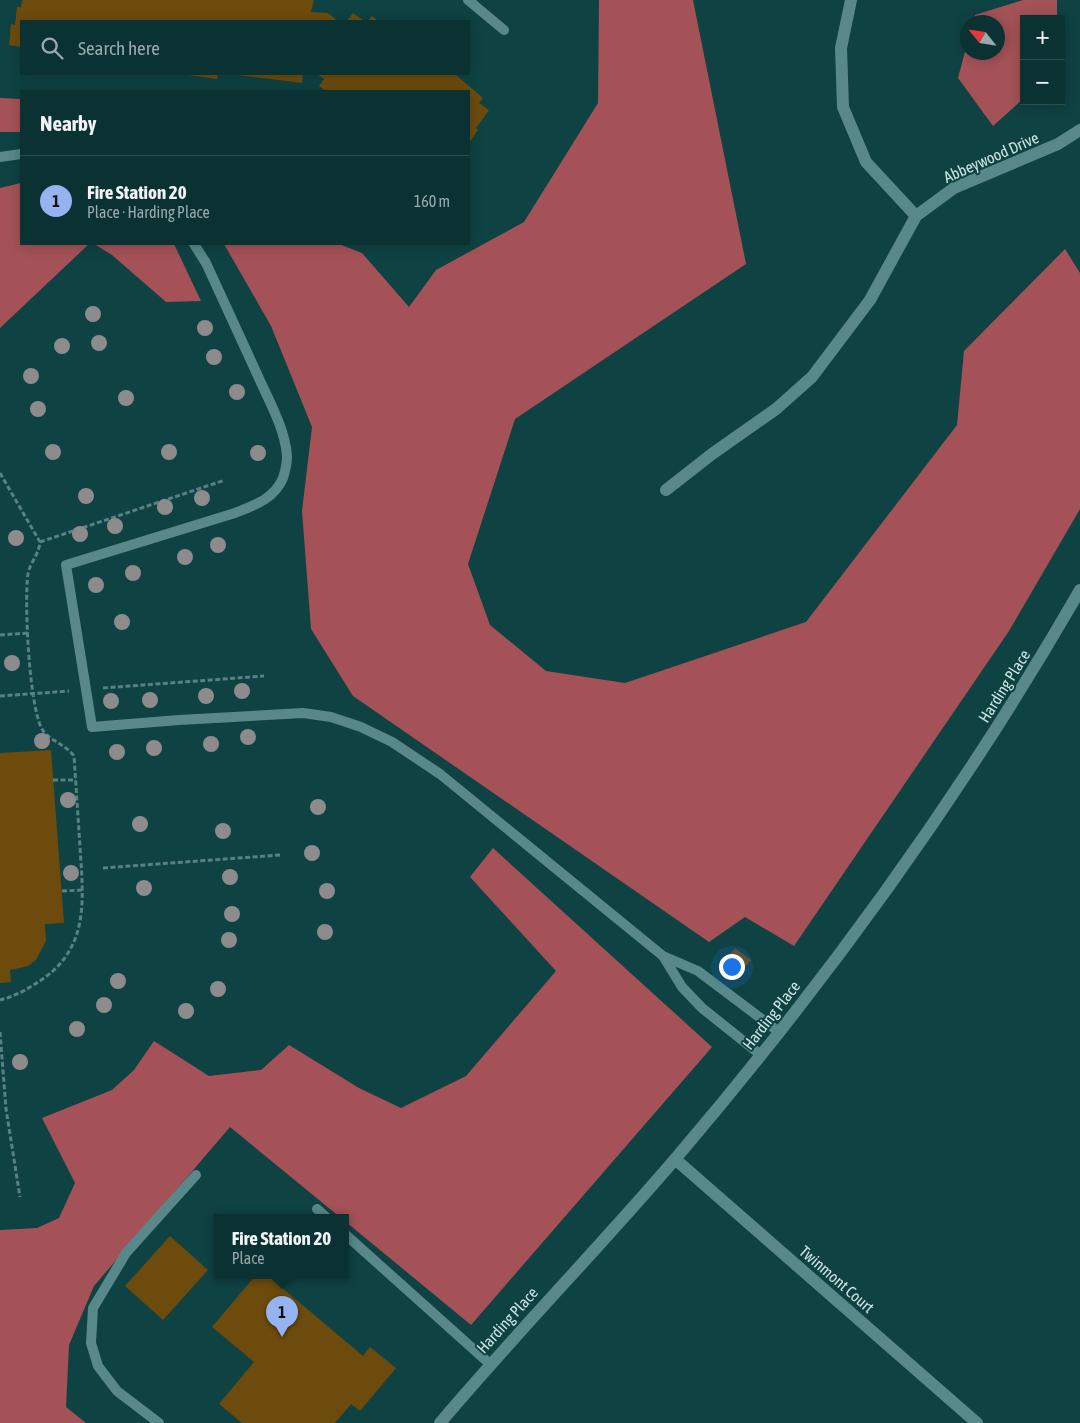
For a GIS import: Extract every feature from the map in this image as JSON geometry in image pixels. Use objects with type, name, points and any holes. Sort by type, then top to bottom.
[{"type":"street","points":[[666,490],[776,409],[812,377],[870,300],[916,216],[866,162],[843,107],[841,48],[851,0]]},
{"type":"street","name":"Abbeywood Drive","points":[[916,216],[954,188],[1058,144],[1080,130]]},
{"type":"street","name":"Harding Place","points":[[440,1423],[490,1364],[675,1159],[779,1032],[877,903],[945,808],[1044,654],[1080,590]]},
{"type":"street","name":"Twinmont Court","points":[[675,1159],[978,1423]]},
{"type":"lane","points":[[468,0],[504,30]]},
{"type":"lane","points":[[0,157],[20,154]]},
{"type":"lane","points":[[195,245],[206,263],[273,409],[287,456],[283,478],[276,490],[259,504],[66,566],[92,727],[303,713],[331,717],[361,727],[392,742],[440,774],[663,956],[698,970],[779,1032]]},
{"type":"lane","points":[[663,956],[682,987],[702,1008],[761,1055]]},
{"type":"lane","points":[[159,1423],[117,1391],[98,1366],[91,1343],[94,1308],[126,1253],[196,1175]]},
{"type":"lane","points":[[317,1209],[323,1214]]},
{"type":"lane","points":[[349,1238],[490,1364]]},
{"type":"path","points":[[0,473],[40,542],[39,553],[28,572],[28,633],[33,694],[38,722],[44,732],[68,749],[74,756],[82,890],[82,914],[75,940],[67,957],[51,974],[31,988],[0,1000]]},
{"type":"path","points":[[40,542],[225,480]]},
{"type":"path","points":[[0,635],[28,633]]},
{"type":"path","points":[[0,696],[264,676]]},
{"type":"path","points":[[53,780],[76,780]]},
{"type":"path","points":[[104,868],[280,855]]},
{"type":"path","points":[[62,891],[82,890]]},
{"type":"path","points":[[0,1032],[6,1109],[20,1198]]},
{"type":"shaded area","points":[[599,0],[693,0],[746,264],[515,419],[468,564],[490,625],[546,671],[625,683],[806,622],[957,425],[964,351],[1065,249],[1080,273],[1080,509],[1009,631],[794,946],[745,917],[709,942],[353,696],[311,629],[302,511],[312,427],[271,326],[225,245],[342,245],[362,253],[409,307],[436,270],[524,222],[598,103]]},
{"type":"shaded area","points":[[1023,0],[1057,0],[1057,15],[1020,15],[1020,102],[993,126],[958,78],[963,60],[1005,60],[1005,15],[975,15]]},
{"type":"shaded area","points":[[0,98],[20,99],[20,132],[0,132]]},
{"type":"shaded area","points":[[20,183],[20,245],[88,245],[0,328],[0,188]]},
{"type":"shaded area","points":[[96,245],[174,245],[201,301],[166,302],[112,255]]},
{"type":"shaded area","points":[[493,848],[712,1047],[471,1325],[349,1224],[349,1214],[336,1214],[230,1127],[94,1286],[69,1345],[66,1407],[86,1423],[0,1423],[0,1230],[37,1228],[59,1218],[75,1183],[42,1118],[112,1090],[134,1070],[154,1041],[209,1076],[261,1070],[289,1045],[359,1088],[401,1108],[466,1076],[556,971],[470,877]]},
{"type":"building","points":[[22,0],[314,0],[311,12],[328,13],[337,20],[20,20],[20,47],[9,45],[11,24],[15,25],[17,7],[21,7]]},
{"type":"building","points":[[353,13],[363,20],[348,20]]},
{"type":"building","points":[[372,16],[377,20],[369,20]]},
{"type":"building","points":[[188,75],[218,75],[217,79]]},
{"type":"building","points":[[238,75],[303,75],[302,83]]},
{"type":"building","points":[[318,75],[456,75],[483,98],[479,103],[489,110],[476,128],[478,130],[470,142],[470,90],[325,90],[319,86],[324,79]]},
{"type":"building","points":[[51,750],[64,923],[45,924],[46,941],[36,960],[28,966],[10,970],[11,982],[0,983],[0,753]]},
{"type":"building","points":[[735,948],[751,960],[738,975],[723,962]]},
{"type":"building","points":[[170,1236],[208,1270],[163,1320],[125,1286]]},
{"type":"building","points":[[252,1279],[272,1279],[363,1356],[370,1347],[396,1368],[360,1411],[351,1404],[335,1423],[242,1423],[219,1404],[254,1362],[212,1327]]},
{"type":"place","name":"Fire Station 20","points":[[282,1337]]}]
